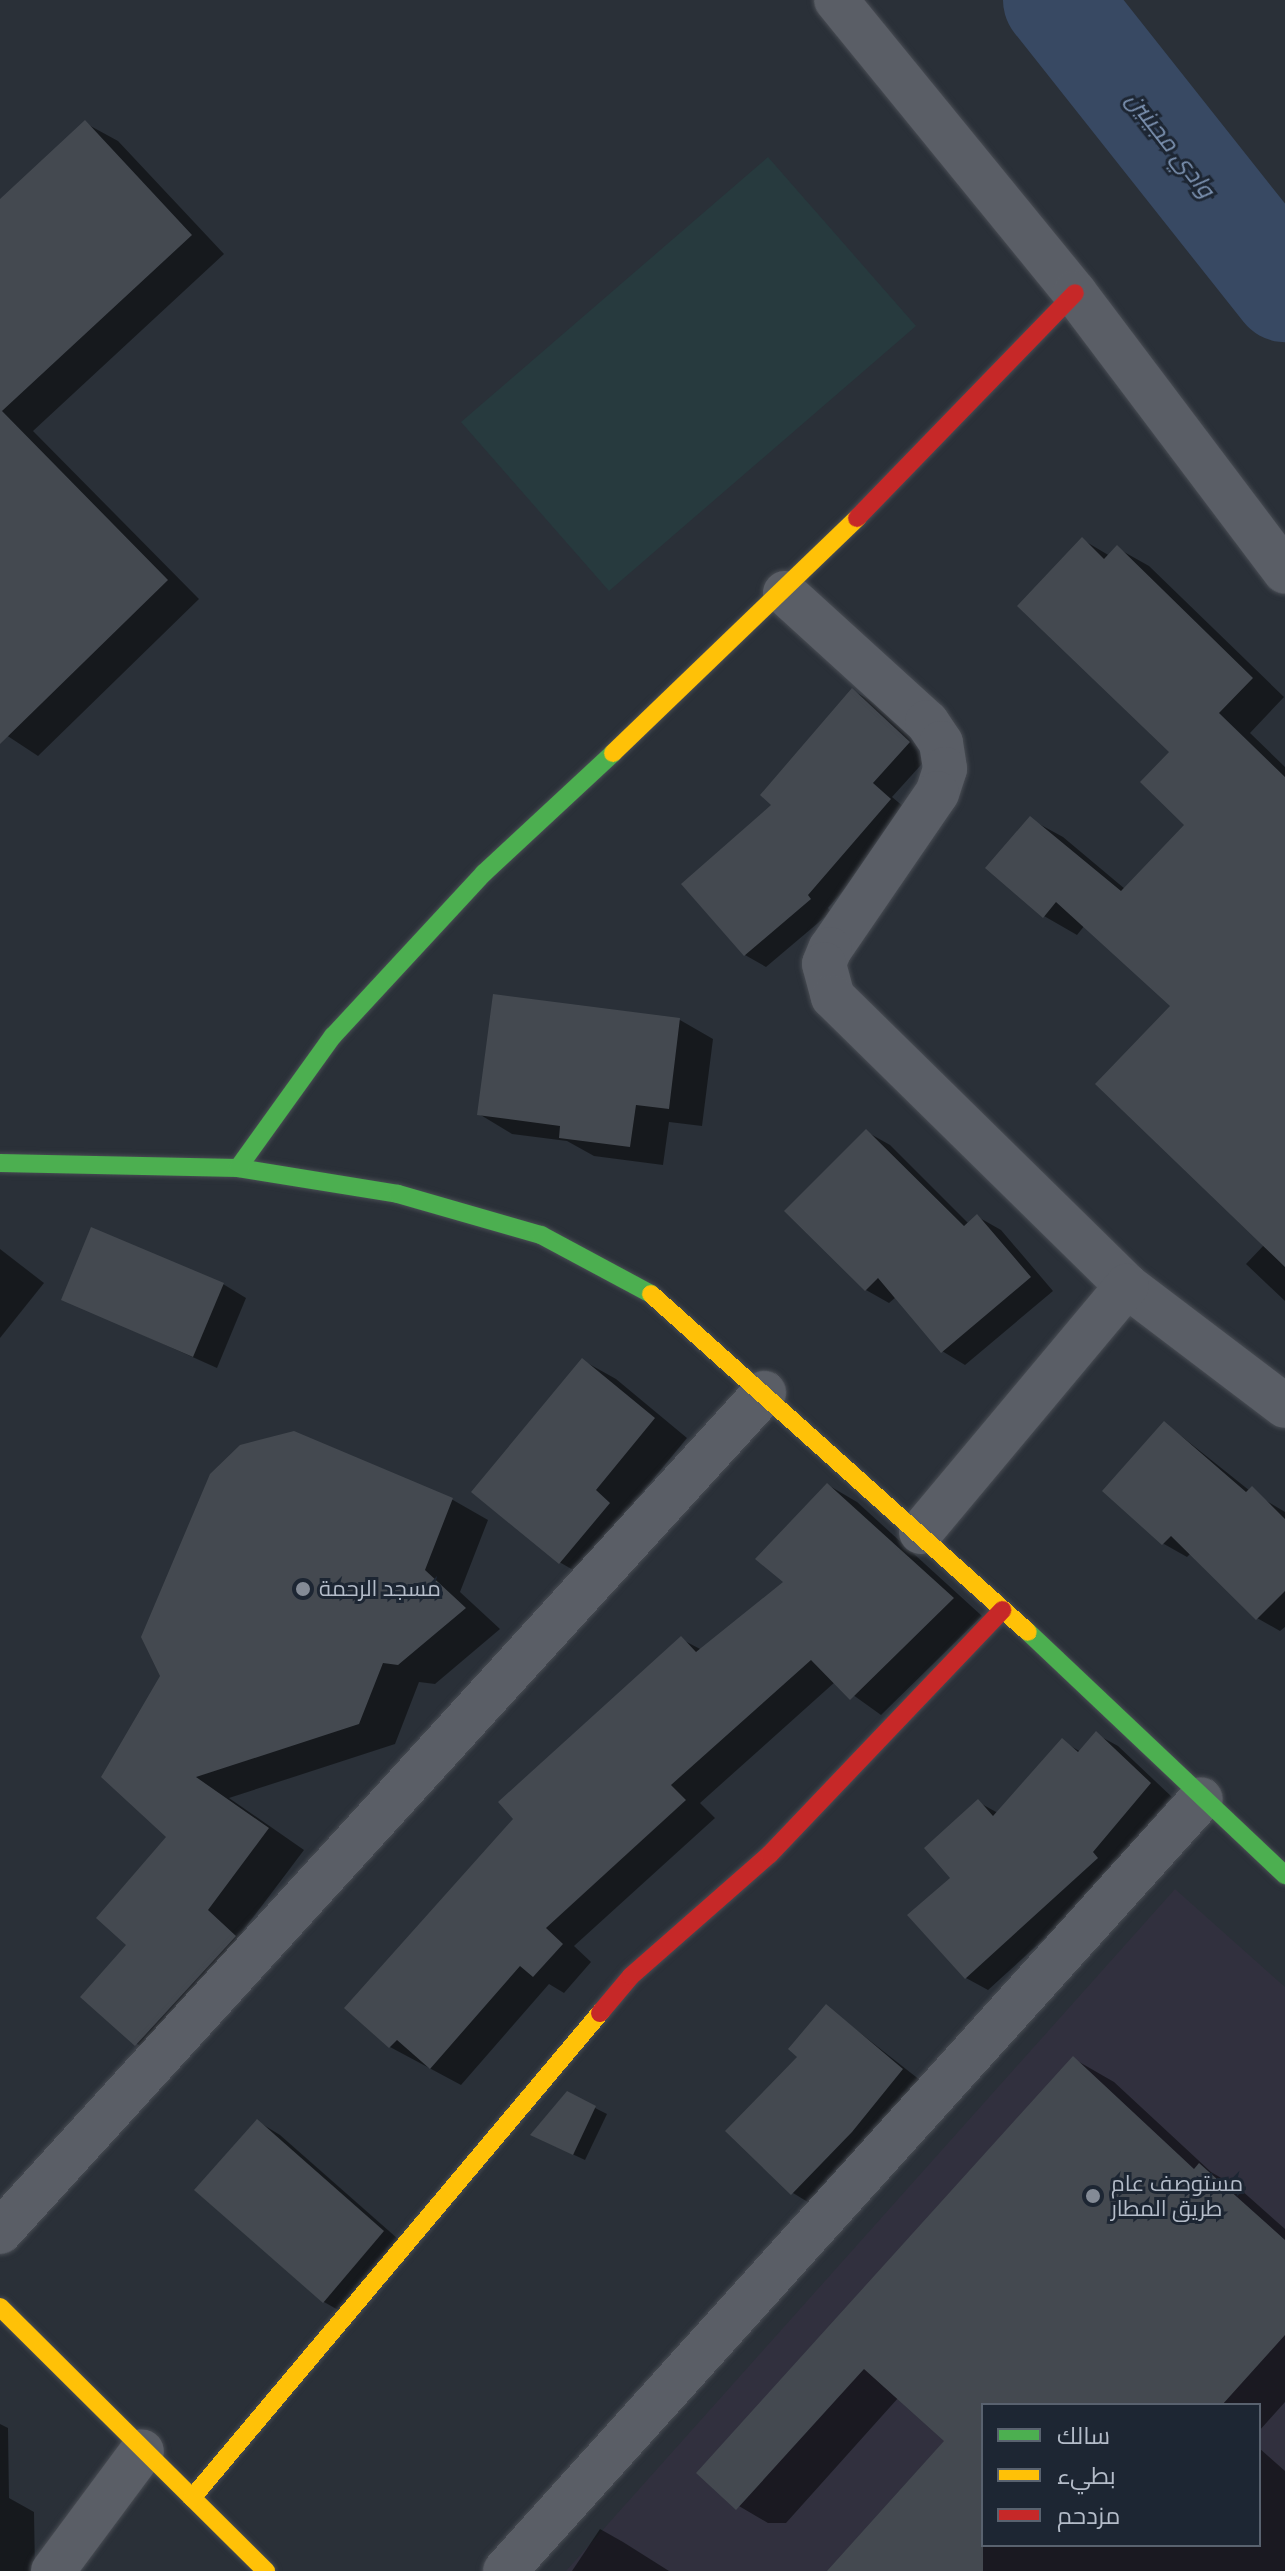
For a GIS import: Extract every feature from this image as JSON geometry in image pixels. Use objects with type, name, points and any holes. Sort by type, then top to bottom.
[{"type":"street","points":[[836,0],[1075,293],[1285,572]]},
{"type":"street","points":[[238,1168],[333,1036],[484,873],[785,593],[1075,293]]},
{"type":"street","points":[[785,593],[927,722],[941,743],[945,769],[937,793],[830,949],[824,964],[833,997],[1127,1286],[1285,1406]]},
{"type":"street","points":[[0,1163],[238,1168],[398,1194],[541,1235],[643,1287],[921,1532],[1285,1875]]},
{"type":"street","points":[[921,1532],[1127,1286]]},
{"type":"street","points":[[0,2232],[764,1393]]},
{"type":"street","points":[[192,2498],[611,1998],[770,1854],[1002,1610]]},
{"type":"street","points":[[505,2571],[1201,1799]]},
{"type":"street","points":[[0,2307],[266,2571]]},
{"type":"street","points":[[53,2571],[142,2451]]},
{"type":"shaded area","name":"مستوصف عام طريق المطار","points":[[1175,1889],[1285,1987],[1285,2571],[566,2571]]},
{"type":"green space","points":[[768,157],[916,326],[609,591],[461,422]]},
{"type":"building","points":[[85,120],[192,235],[2,411],[168,580],[0,744],[0,199]]},
{"type":"building","points":[[1082,537],[1104,559],[1117,545],[1253,678],[1219,713],[1285,777],[1285,1267],[1095,1084],[1170,1006],[1056,902],[1043,918],[985,868],[1030,816],[1121,891],[1184,825],[1140,782],[1169,752],[1017,606]]},
{"type":"building","points":[[852,688],[910,742],[873,783],[891,799],[808,895],[811,899],[744,956],[681,884],[771,805],[760,795]]},
{"type":"building","points":[[493,994],[680,1018],[669,1109],[636,1105],[630,1147],[559,1138],[560,1126],[477,1115]]},
{"type":"building","points":[[866,1129],[964,1226],[977,1214],[1031,1277],[941,1353],[878,1278],[865,1291],[784,1211]]},
{"type":"building","points":[[91,1227],[224,1283],[193,1357],[61,1300]]},
{"type":"building","points":[[582,1358],[655,1418],[596,1490],[610,1503],[559,1564],[471,1492]]},
{"type":"building","points":[[1164,1421],[1246,1492],[1252,1486],[1285,1519],[1285,1591],[1256,1620],[1171,1536],[1162,1545],[1102,1491]]},
{"type":"building","name":"مسجد الرحمة","points":[[294,1431],[453,1498],[425,1570],[466,1608],[398,1665],[383,1663],[359,1724],[196,1777],[269,1828],[208,1910],[236,1936],[135,2046],[80,1997],[126,1945],[96,1918],[166,1837],[101,1777],[160,1676],[141,1637],[210,1474],[240,1445]]},
{"type":"building","points":[[827,1483],[954,1598],[850,1700],[811,1660],[671,1785],[686,1800],[546,1928],[563,1944],[533,1977],[520,1966],[430,2069],[397,2040],[389,2048],[344,2008],[513,1819],[498,1802],[681,1636],[696,1652],[783,1582],[755,1559]]},
{"type":"building","points":[[1096,1731],[1151,1783],[1093,1852],[1098,1858],[965,1979],[907,1915],[950,1878],[924,1848],[978,1799],[993,1816],[1062,1738],[1078,1752]]},
{"type":"building","points":[[826,2004],[903,2069],[852,2132],[791,2195],[725,2131],[797,2057],[788,2049]]},
{"type":"building","points":[[1073,2056],[1194,2169],[1199,2163],[1285,2240],[1285,2335],[1224,2403],[981,2403],[983,2571],[827,2571],[944,2441],[864,2369],[736,2510],[696,2473]]},
{"type":"building","points":[[567,2091],[596,2106],[573,2155],[530,2135]]},
{"type":"building","points":[[257,2119],[384,2231],[323,2303],[194,2190]]},
{"type":"waterway","name":"وادي مجينين","points":[[1056,0],[1285,289]]},
{"type":"traffic: fast","points":[[238,1168],[333,1036],[484,873],[613,753]]},
{"type":"traffic: fast","points":[[0,1163],[238,1168],[398,1194],[541,1235],[651,1294]]},
{"type":"traffic: fast","points":[[1028,1632],[1285,1875]]},
{"type":"traffic: slow","points":[[613,753],[857,518]]},
{"type":"traffic: slow","points":[[651,1294],[1028,1632]]},
{"type":"traffic: slow","points":[[192,2498],[600,2013]]},
{"type":"traffic: slow","points":[[0,2307],[266,2571]]},
{"type":"traffic: jam","points":[[857,518],[1075,293]]},
{"type":"traffic: jam","points":[[600,2013],[631,1976],[770,1854],[1002,1610]]},
{"type":"place","name":"مسجد الرحمة","points":[[303,1589]]},
{"type":"place","name":"مستوصف عام طريق المطار","points":[[1093,2196]]}]
